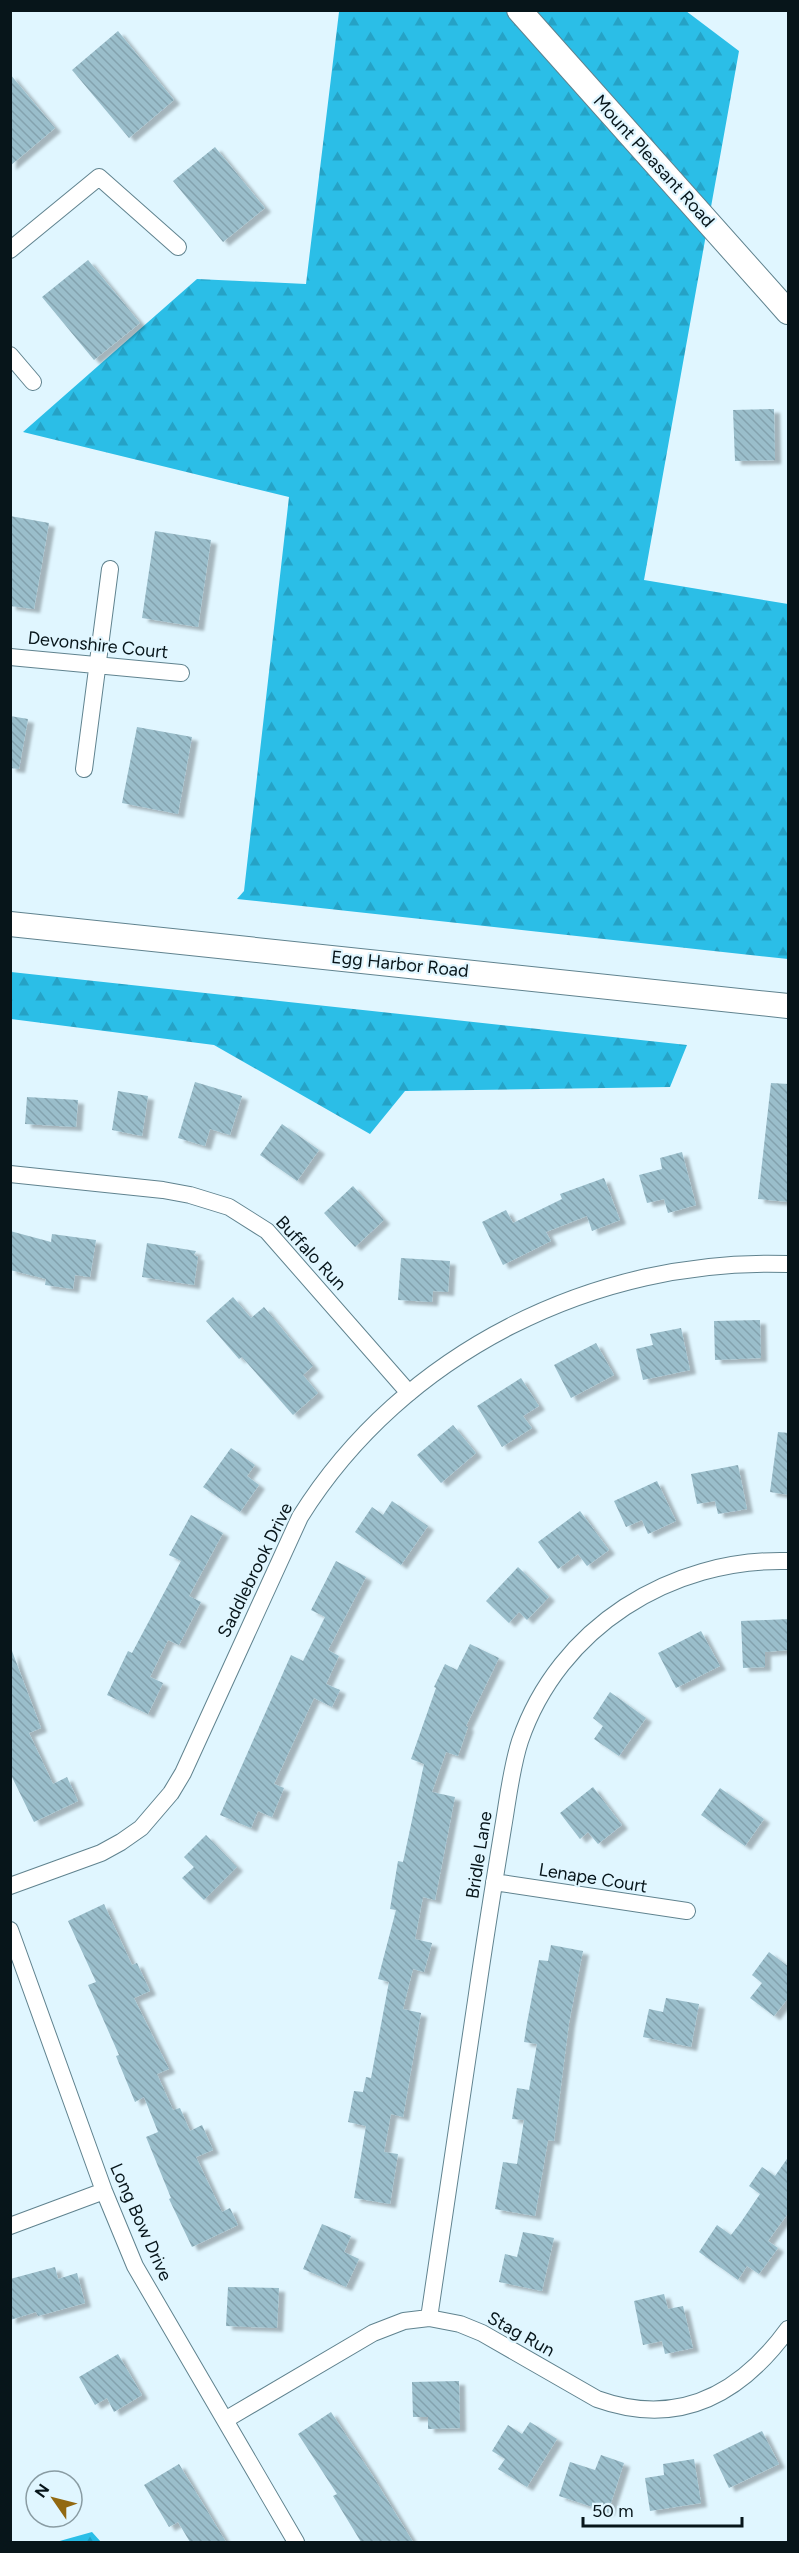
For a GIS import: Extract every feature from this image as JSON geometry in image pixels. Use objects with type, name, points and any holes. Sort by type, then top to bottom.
[{"type":"main road","name":"Mount Pleasant Road","points":[[519,10],[789,312]]},
{"type":"main road","name":"Egg Harbor Road","points":[[10,924],[789,1006]]},
{"type":"street","points":[[13,244],[99,177],[178,247]]},
{"type":"street","points":[[10,355],[33,382]]},
{"type":"street","points":[[84,769],[110,570]]},
{"type":"street","name":"Devonshire Court","points":[[10,657],[181,673]]},
{"type":"street","name":"Buffalo Run","points":[[10,1174],[163,1190],[190,1195],[229,1207],[267,1231],[409,1393]]},
{"type":"street","name":"Saddlebrook Drive","points":[[10,1886],[100,1853],[141,1828],[156,1812],[183,1773],[300,1517],[315,1493],[352,1448],[409,1393],[441,1368],[503,1329],[578,1295],[695,1268],[725,1264],[789,1264]]},
{"type":"street","name":"Bridle Lane","points":[[429,2318],[494,1882],[520,1742],[541,1695],[579,1645],[601,1624],[626,1606],[677,1578],[733,1563],[789,1561]]},
{"type":"street","name":"Lenape Court","points":[[494,1882],[687,1911]]},
{"type":"street","name":"Long Bow Drive","points":[[10,1930],[104,2191],[135,2266],[296,2542]]},
{"type":"street","points":[[10,2226],[104,2191]]},
{"type":"street","name":"Stag Run","points":[[225,2420],[373,2333],[404,2321],[429,2318],[460,2324],[482,2333],[597,2399],[616,2406],[657,2410],[700,2402],[724,2392],[765,2359],[789,2329]]},
{"type":"green space","points":[[336,11],[686,11],[739,51],[644,580],[788,604],[788,959],[237,899],[244,891],[289,497],[23,432],[197,279],[306,284],[339,12]]},
{"type":"green space","points":[[11,972],[687,1045],[670,1087],[405,1091],[370,1134],[214,1045],[11,1019]]},
{"type":"green space","points":[[92,2532],[101,2542],[56,2542]]},
{"type":"building","points":[[118,31],[174,100],[129,138],[72,70]]},
{"type":"building","points":[[10,74],[55,128],[10,166]]},
{"type":"building","points":[[215,147],[265,208],[223,242],[173,181]]},
{"type":"building","points":[[88,260],[140,323],[94,360],[42,297]]},
{"type":"building","points":[[774,409],[775,460],[735,461],[733,410]]},
{"type":"building","points":[[10,516],[49,523],[34,609],[10,606]]},
{"type":"building","points":[[155,531],[211,540],[198,627],[142,618]]},
{"type":"building","points":[[10,716],[28,719],[19,769],[10,768]]},
{"type":"building","points":[[137,727],[192,737],[178,814],[122,803]]},
{"type":"building","points":[[195,1082],[242,1096],[230,1135],[210,1129],[205,1146],[178,1138]]},
{"type":"building","points":[[771,1083],[789,1084],[789,1202],[758,1199]]},
{"type":"building","points":[[118,1091],[148,1096],[142,1136],[112,1130]]},
{"type":"building","points":[[27,1097],[78,1100],[76,1127],[25,1124]]},
{"type":"building","points":[[282,1124],[319,1150],[297,1181],[260,1155]]},
{"type":"building","points":[[682,1152],[696,1205],[668,1213],[664,1199],[647,1203],[639,1175],[662,1169],[660,1158]]},
{"type":"building","points":[[604,1178],[620,1220],[592,1231],[587,1216],[546,1232],[551,1241],[503,1265],[482,1222],[506,1210],[513,1223],[562,1199],[560,1194]]},
{"type":"building","points":[[353,1186],[384,1220],[355,1247],[324,1213]]},
{"type":"building","points":[[10,1231],[51,1242],[52,1234],[96,1240],[90,1277],[75,1275],[73,1289],[45,1285],[46,1279],[10,1270]]},
{"type":"building","points":[[147,1243],[196,1251],[194,1255],[198,1257],[194,1285],[142,1277]]},
{"type":"building","points":[[401,1258],[450,1261],[448,1292],[433,1291],[432,1302],[398,1300]]},
{"type":"building","points":[[233,1297],[251,1318],[264,1307],[313,1366],[303,1375],[318,1393],[293,1415],[242,1357],[239,1359],[206,1321]]},
{"type":"building","points":[[760,1320],[761,1358],[715,1360],[714,1321]]},
{"type":"building","points":[[681,1328],[690,1370],[643,1380],[636,1349],[653,1345],[650,1334]]},
{"type":"building","points":[[596,1343],[614,1375],[571,1398],[554,1365]]},
{"type":"building","points":[[521,1378],[539,1406],[523,1416],[532,1428],[502,1447],[477,1406]]},
{"type":"building","points":[[453,1425],[476,1453],[441,1483],[417,1455]]},
{"type":"building","points":[[778,1432],[789,1433],[789,1495],[770,1492]]},
{"type":"building","points":[[231,1448],[255,1465],[247,1476],[259,1485],[240,1512],[203,1487]]},
{"type":"building","points":[[738,1465],[747,1509],[718,1514],[715,1501],[697,1504],[691,1474]]},
{"type":"building","points":[[657,1481],[676,1521],[648,1534],[642,1520],[626,1527],[614,1501]]},
{"type":"building","points":[[392,1501],[428,1526],[401,1565],[355,1532],[372,1507],[383,1515]]},
{"type":"building","points":[[580,1511],[609,1550],[587,1566],[578,1554],[558,1569],[538,1542]]},
{"type":"building","points":[[191,1515],[223,1533],[189,1596],[201,1602],[179,1645],[168,1640],[150,1677],[163,1683],[148,1714],[107,1695],[128,1651],[132,1653],[181,1561],[169,1555]]},
{"type":"building","points":[[336,1561],[366,1577],[328,1650],[339,1656],[326,1684],[340,1690],[332,1707],[314,1698],[274,1784],[284,1788],[272,1817],[258,1811],[251,1828],[220,1815],[291,1655],[303,1661],[325,1617],[311,1610]]},
{"type":"building","points":[[518,1567],[549,1597],[527,1620],[519,1612],[509,1623],[486,1601]]},
{"type":"building","points":[[789,1619],[789,1650],[765,1652],[765,1667],[743,1668],[741,1621]]},
{"type":"building","points":[[701,1631],[720,1666],[676,1688],[658,1653]]},
{"type":"building","points":[[470,1644],[499,1658],[466,1726],[468,1727],[458,1756],[446,1752],[432,1792],[455,1797],[435,1900],[423,1897],[415,1939],[432,1943],[424,1972],[413,1969],[403,2009],[421,2013],[403,2117],[391,2114],[384,2152],[398,2154],[390,2204],[354,2198],[366,2126],[348,2122],[354,2091],[363,2092],[366,2077],[371,2078],[389,1982],[378,1979],[396,1910],[390,1909],[398,1861],[403,1862],[424,1764],[411,1759],[436,1688],[434,1687],[445,1664],[457,1670]]},
{"type":"building","points":[[12,1651],[41,1728],[29,1733],[53,1784],[67,1777],[78,1801],[34,1822],[10,1773]]},
{"type":"building","points":[[610,1692],[646,1718],[619,1756],[594,1739],[603,1726],[593,1718]]},
{"type":"building","points":[[593,1787],[622,1825],[598,1844],[588,1832],[580,1839],[560,1813]]},
{"type":"building","points":[[720,1788],[764,1819],[745,1846],[701,1815]]},
{"type":"building","points":[[206,1835],[237,1867],[204,1900],[182,1878],[194,1867],[184,1857]]},
{"type":"building","points":[[104,1904],[132,1965],[137,1963],[150,1991],[134,1998],[169,2069],[157,2074],[173,2110],[180,2108],[190,2131],[202,2125],[213,2150],[196,2157],[222,2212],[230,2208],[238,2225],[192,2247],[169,2199],[171,2198],[146,2137],[158,2132],[144,2097],[135,2102],[116,2056],[119,2055],[88,1985],[96,1982],[68,1921]]},
{"type":"building","points":[[551,1945],[583,1951],[569,2023],[554,2141],[548,2140],[535,2216],[495,2209],[503,2162],[517,2164],[524,2120],[512,2119],[517,2088],[529,2090],[537,2044],[524,2042],[539,1960],[548,1961]]},
{"type":"building","points":[[769,1952],[789,1967],[789,1997],[774,2016],[750,1998],[762,1983],[752,1975]]},
{"type":"building","points":[[666,1998],[699,2004],[691,2047],[643,2037],[649,2009],[663,2012]]},
{"type":"building","points":[[789,2156],[789,2212],[768,2241],[778,2248],[759,2274],[747,2266],[738,2280],[699,2252],[717,2225],[731,2235],[741,2222],[760,2194],[749,2186],[762,2167],[775,2176]]},
{"type":"building","points":[[322,2224],[351,2236],[344,2252],[359,2259],[346,2287],[303,2269]]},
{"type":"building","points":[[523,2232],[554,2238],[542,2291],[499,2282],[505,2254],[517,2257]]},
{"type":"building","points":[[55,2267],[58,2279],[77,2273],[85,2303],[38,2316],[36,2312],[10,2320],[10,2279]]},
{"type":"building","points":[[228,2287],[279,2288],[277,2328],[226,2326]]},
{"type":"building","points":[[664,2294],[668,2309],[683,2306],[693,2348],[665,2354],[662,2341],[643,2345],[634,2301]]},
{"type":"building","points":[[118,2354],[142,2395],[114,2412],[107,2398],[95,2405],[79,2377]]},
{"type":"building","points":[[459,2381],[460,2428],[428,2429],[428,2417],[413,2417],[412,2382]]},
{"type":"building","points":[[331,2412],[413,2542],[361,2542],[333,2496],[337,2494],[298,2434]]},
{"type":"building","points":[[530,2422],[557,2439],[527,2487],[498,2469],[505,2459],[492,2451],[508,2425],[522,2434]]},
{"type":"building","points":[[762,2431],[779,2464],[729,2488],[713,2455]]},
{"type":"building","points":[[601,2455],[624,2463],[608,2512],[559,2496],[570,2462],[595,2470]]},
{"type":"building","points":[[694,2459],[701,2503],[650,2511],[645,2478],[664,2475],[663,2464]]},
{"type":"building","points":[[179,2464],[226,2542],[190,2542],[178,2522],[169,2527],[144,2485]]}]
